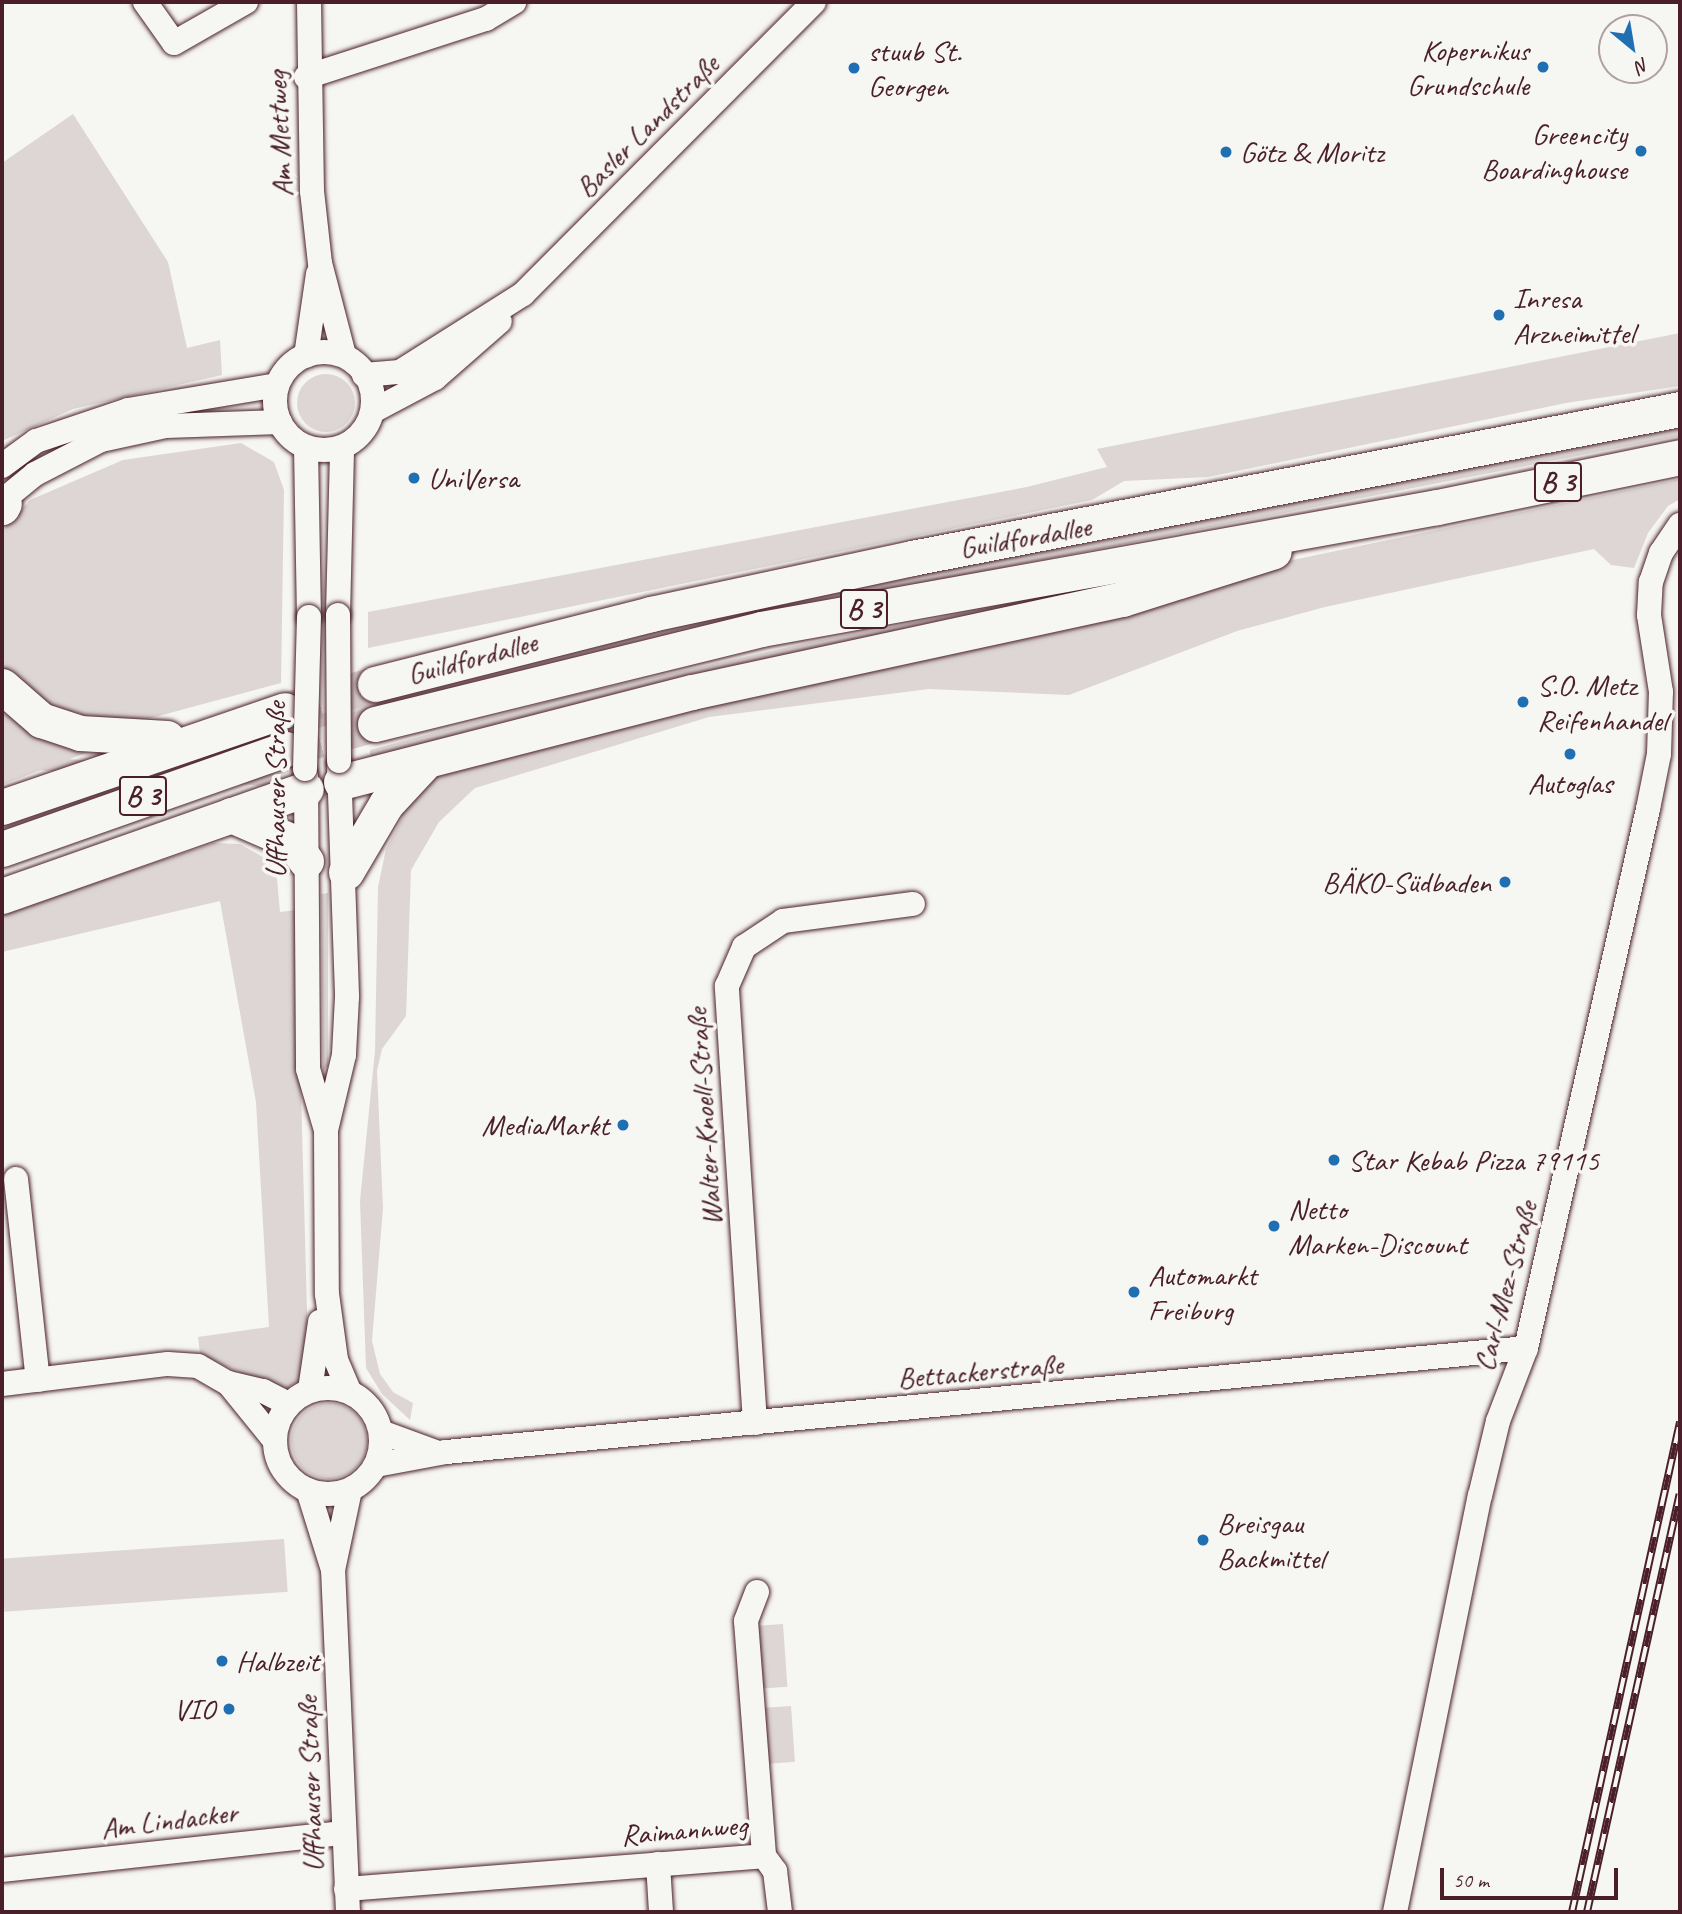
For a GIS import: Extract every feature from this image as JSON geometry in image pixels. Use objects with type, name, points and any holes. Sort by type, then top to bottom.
[{"type":"highway","name":"Guildfordallee","points":[[375,684],[651,614],[912,558],[1680,409]]},
{"type":"highway","name":"Guildfordallee","points":[[375,724],[761,629],[1359,520],[1680,457]]},
{"type":"highway","points":[[340,771],[426,761],[692,692],[1122,599],[1359,520]]},
{"type":"highway","points":[[2,687],[41,720],[80,733],[191,739]]},
{"type":"highway","name":"B 3","points":[[2,807],[191,739],[285,710]]},
{"type":"highway","points":[[346,872],[386,804],[426,761]]},
{"type":"highway","points":[[2,896],[231,815],[299,769]]},
{"type":"highway","name":"B 3","points":[[2,849],[299,769]]},
{"type":"highway","points":[[231,815],[291,841],[306,861]]},
{"type":"street","points":[[145,2],[174,43],[246,2]]},
{"type":"street","name":"Am Mettweg","points":[[309,2],[306,77],[320,263],[344,355]]},
{"type":"street","points":[[306,77],[486,19],[514,2]]},
{"type":"street","name":"Basler Landstraße","points":[[342,448],[364,432],[373,411],[467,355],[523,294],[814,2]]},
{"type":"street","name":"Am Mettweg","points":[[306,356],[320,263]]},
{"type":"street","name":"Basler Landstraße","points":[[364,374],[400,372],[523,294]]},
{"type":"street","points":[[342,448],[306,447],[279,422],[277,386],[290,365],[306,356],[344,355],[364,374],[373,411]]},
{"type":"street","points":[[2,466],[36,441],[128,410],[277,386]]},
{"type":"street","points":[[2,504],[35,474],[101,440],[166,426],[279,422]]},
{"type":"street","name":"Uffhauser Straße","points":[[306,447],[309,617],[299,769],[306,861],[308,1069],[326,1130]]},
{"type":"street","name":"Uffhauser Straße","points":[[342,448],[338,615],[340,771],[346,872],[344,1055],[326,1130],[327,1294],[336,1360],[349,1391],[371,1408],[381,1432]]},
{"type":"street","name":"Carl-Mez-Straße","points":[[1395,1912],[1480,1496],[1499,1420],[1526,1348],[1647,809],[1671,692],[1649,615],[1651,582],[1661,553],[1680,525]]},
{"type":"street","points":[[299,769],[340,771]]},
{"type":"street","name":"Walter-Knoell-Straße","points":[[755,1423],[727,986],[744,947],[782,921],[913,904]]},
{"type":"street","points":[[16,1179],[38,1380]]},
{"type":"street","name":"Uffhauser Straße","points":[[310,1390],[327,1294]]},
{"type":"street","name":"Bettackerstraße","points":[[376,1465],[438,1453],[1526,1348]]},
{"type":"street","points":[[2,1384],[183,1364],[228,1383],[263,1391],[289,1404]]},
{"type":"street","points":[[228,1383],[275,1441],[282,1468],[308,1490],[350,1490],[376,1465],[381,1432]]},
{"type":"street","points":[[275,1441],[289,1404],[310,1390],[349,1391]]},
{"type":"street","name":"Bettackerstraße","points":[[381,1432],[438,1453]]},
{"type":"street","name":"Uffhauser Straße","points":[[308,1490],[333,1570]]},
{"type":"street","name":"Uffhauser Straße","points":[[347,1901],[333,1570],[350,1490]]},
{"type":"street","name":"Raimannweg","points":[[347,1901],[657,1864],[764,1856],[746,1621],[757,1592]]},
{"type":"street","name":"Am Lindacker","points":[[2,1870],[343,1833]]},
{"type":"street","points":[[764,1856],[775,1871],[780,1912]]},
{"type":"street","points":[[657,1864],[661,1912]]},
{"type":"shaded area","points":[[73,114],[168,262],[187,348],[220,340],[222,375],[73,409],[2,441],[2,163]]},
{"type":"shaded area","points":[[1680,333],[1680,386],[1566,403],[1208,477],[1124,481],[1092,500],[368,648],[368,612],[1027,487],[1107,467],[1097,449]]},
{"type":"shaded area","points":[[326,374],[337,376],[350,387],[355,403],[353,414],[342,427],[326,432],[315,430],[302,419],[297,403],[299,392],[310,379]]},
{"type":"shaded area","points":[[1680,424],[1680,436],[929,582],[385,706],[2,834],[2,821],[271,727],[578,646],[929,570]]},
{"type":"shaded area","points":[[241,443],[274,462],[284,490],[281,683],[140,721],[51,714],[2,673],[2,531],[30,500],[123,460]]},
{"type":"shaded area","points":[[1680,479],[1680,499],[1668,506],[1648,533],[1634,568],[1611,565],[1594,549],[1325,607],[1237,631],[1069,695],[929,689],[709,717],[475,788],[439,822],[411,870],[406,1016],[382,1049],[377,1071],[383,1208],[372,1341],[380,1374],[393,1392],[413,1403],[410,1420],[382,1394],[366,1368],[360,1201],[375,1051],[378,887],[386,849],[403,816],[394,811],[402,798],[449,767],[1269,565]]},
{"type":"shaded area","points":[[1178,572],[389,759],[370,756],[370,750],[573,695],[811,642]]},
{"type":"shaded area","points":[[2,713],[66,743],[87,747],[88,752],[2,785]]},
{"type":"shaded area","points":[[2,754],[281,774],[280,787],[2,768]]},
{"type":"shaded area","points":[[214,843],[240,844],[268,860],[277,879],[280,912],[296,910],[308,1346],[301,1379],[287,1388],[259,1382],[200,1354],[198,1337],[269,1327],[256,1102],[220,901],[2,952],[2,914]]},
{"type":"shaded area","points":[[328,893],[328,1066],[323,1071],[321,894]]},
{"type":"shaded area","points":[[329,1403],[344,1406],[356,1414],[364,1426],[367,1441],[364,1456],[356,1468],[344,1476],[329,1479],[314,1476],[302,1468],[294,1456],[291,1441],[294,1426],[302,1414],[314,1406]]},
{"type":"shaded area","points":[[284,1539],[288,1592],[4,1612],[2,1559]]},
{"type":"shaded area","points":[[783,1624],[787,1687],[762,1689],[758,1626]]},
{"type":"shaded area","points":[[791,1706],[795,1762],[769,1764],[765,1708]]},
{"type":"tunnel","points":[[285,710],[375,684]]},
{"type":"tunnel","points":[[286,749],[375,724]]},
{"type":"railway","points":[[1572,1912],[1680,1422]]},
{"type":"railway","points":[[1587,1912],[1680,1494]]},
{"type":"place","name":"Kopernikus Grundschule","points":[[1543,67]]},
{"type":"place","name":"stuub St. Georgen","points":[[854,68]]},
{"type":"place","name":"Greencity Boardinghouse","points":[[1641,151]]},
{"type":"place","name":"Götz & Moritz","points":[[1226,152]]},
{"type":"place","name":"Inresa Arzneimittel","points":[[1499,315]]},
{"type":"place","name":"UniVersa","points":[[414,478]]},
{"type":"place","name":"S.O. Metz Reifenhandel","points":[[1523,702]]},
{"type":"place","name":"Autoglas","points":[[1570,754]]},
{"type":"place","name":"BÄKO-Südbaden","points":[[1505,882]]},
{"type":"place","name":"MediaMarkt","points":[[623,1125]]},
{"type":"place","name":"Star Kebab Pizza 79115","points":[[1334,1160]]},
{"type":"place","name":"Netto Marken-Discount","points":[[1274,1226]]},
{"type":"place","name":"Automarkt Freiburg","points":[[1134,1292]]},
{"type":"place","name":"Breisgau Backmittel","points":[[1203,1540]]},
{"type":"place","name":"Halbzeit","points":[[222,1661]]},
{"type":"place","name":"VIO","points":[[229,1709]]}]
